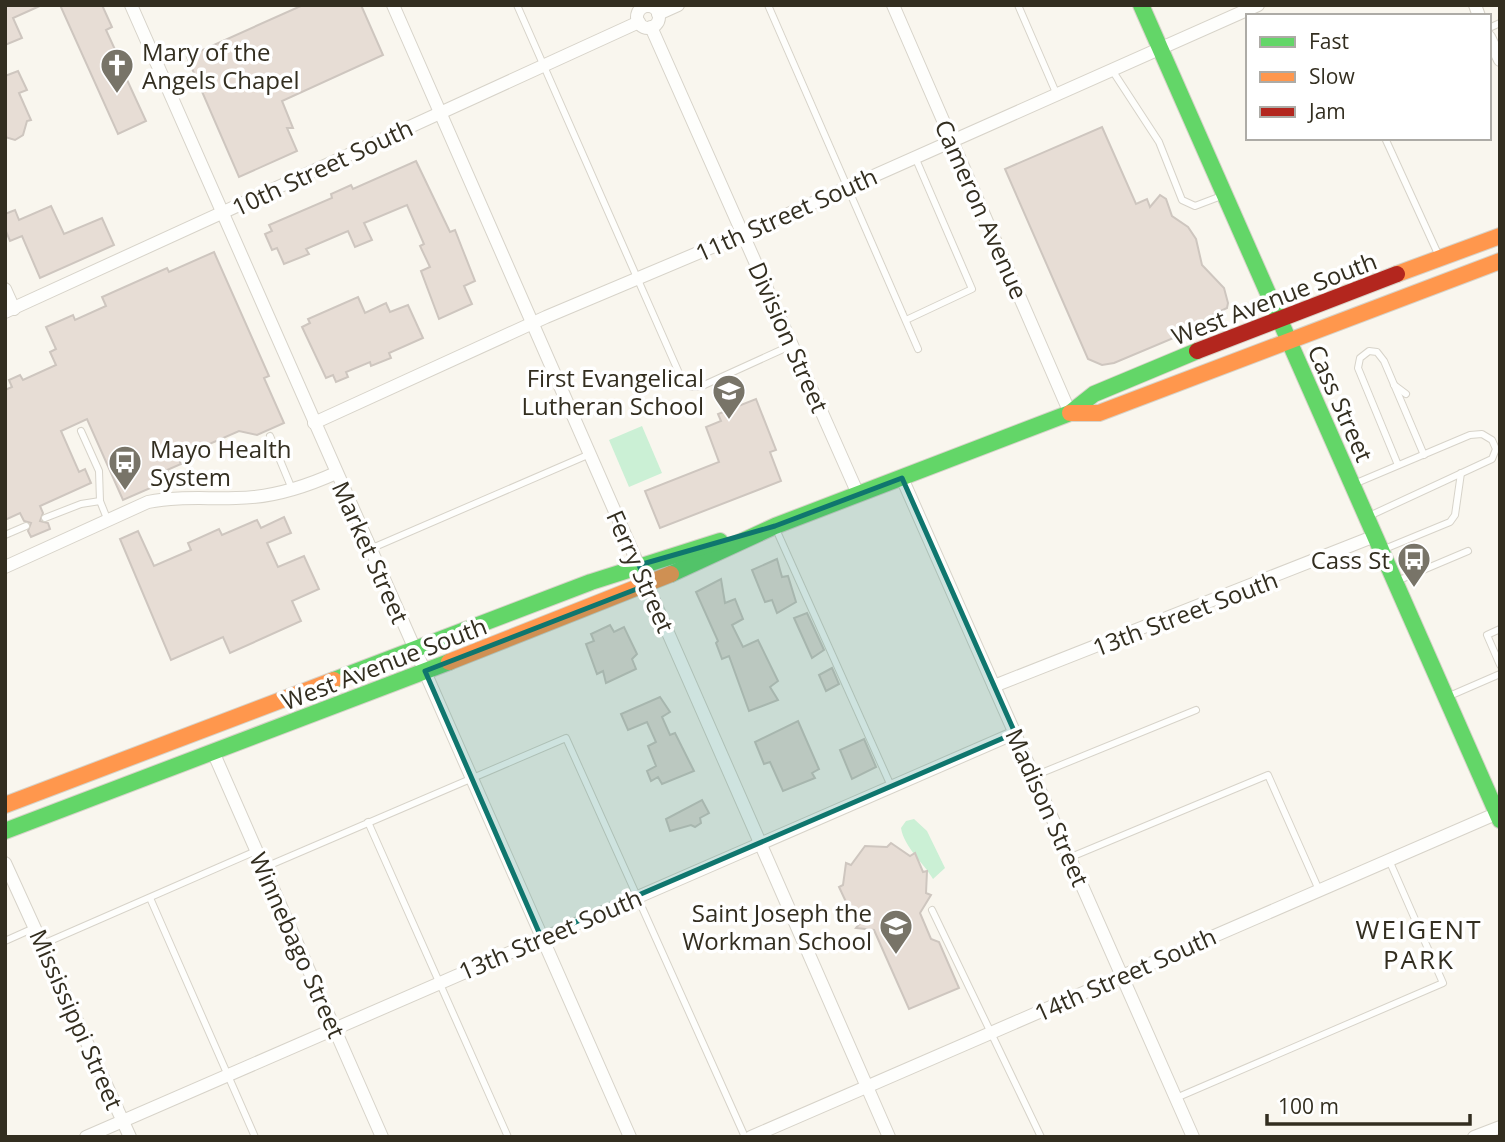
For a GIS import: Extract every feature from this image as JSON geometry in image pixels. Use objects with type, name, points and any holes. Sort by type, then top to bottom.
[{"type":"main road","name":"Cass Street","points":[[1141,5],[1499,815]]},
{"type":"main road","name":"West Avenue South","points":[[5,831],[214,754],[648,585],[775,526],[1070,413],[1094,394],[1279,318],[1500,236]]},
{"type":"main road","name":"West Avenue South","points":[[1070,413],[1099,413],[1500,261]]},
{"type":"main road","name":"West Avenue South","points":[[5,805],[639,565],[775,526]]},
{"type":"street","name":"Market Street","points":[[131,5],[630,1137]]},
{"type":"street","name":"Ferry Street","points":[[393,5],[889,1137]]},
{"type":"street","points":[[658,14],[678,5]]},
{"type":"street","name":"Cameron Avenue","points":[[892,5],[1070,413]]},
{"type":"street","name":"11th Street South","points":[[314,423],[1258,5]]},
{"type":"street","points":[[643,7],[652,8],[658,14],[657,23],[652,27],[645,27],[639,22],[638,14],[643,7]]},
{"type":"street","name":"10th Street South","points":[[9,310],[222,215],[440,111],[639,22]]},
{"type":"street","name":"Division Street","points":[[652,27],[858,494]]},
{"type":"street","points":[[1491,41],[1500,60]]},
{"type":"street","points":[[5,289],[9,310]]},
{"type":"street","points":[[5,568],[148,502],[171,497],[238,498],[293,489],[336,474]]},
{"type":"street","name":"Madison Street","points":[[902,478],[1193,1137]]},
{"type":"street","name":"13th Street South","points":[[994,686],[1276,578],[1378,543]]},
{"type":"street","name":"13th Street South","points":[[86,1137],[333,1027],[1015,733]]},
{"type":"street","name":"Winnebago Street","points":[[214,754],[382,1137]]},
{"type":"street","name":"14th Street South","points":[[748,1137],[1499,815]]},
{"type":"street","name":"Mississippi Street","points":[[5,863],[131,1137]]},
{"type":"street","points":[[1474,1137],[1500,1127]]},
{"type":"lane","points":[[517,5],[679,373],[691,387],[702,386],[792,345]]},
{"type":"lane","points":[[768,5],[918,349]]},
{"type":"lane","points":[[1018,5],[1057,95]]},
{"type":"lane","points":[[1112,70],[1159,142],[1182,200],[1195,206],[1224,195]]},
{"type":"lane","points":[[1386,140],[1441,259]]},
{"type":"lane","points":[[906,320],[972,289],[915,157]]},
{"type":"lane","points":[[1398,465],[1358,368],[1360,358],[1369,351],[1377,352],[1424,455]]},
{"type":"lane","points":[[1394,385],[1406,394]]},
{"type":"lane","points":[[1406,414],[1410,406]]},
{"type":"lane","points":[[81,431],[99,471],[100,501],[108,520]]},
{"type":"lane","points":[[1352,485],[1470,435],[1482,434],[1492,440],[1496,449],[1492,458],[1367,517]]},
{"type":"lane","points":[[270,436],[293,489]]},
{"type":"lane","points":[[370,550],[590,454]]},
{"type":"lane","points":[[1492,458],[1500,464]]},
{"type":"lane","points":[[1378,543],[1450,522],[1455,515],[1461,473]]},
{"type":"lane","points":[[46,518],[81,504],[100,501]]},
{"type":"lane","points":[[5,535],[26,526]]},
{"type":"lane","points":[[775,526],[891,787]]},
{"type":"lane","points":[[1395,581],[1468,551]]},
{"type":"lane","points":[[1500,629],[1487,635],[1500,664]]},
{"type":"lane","points":[[1445,697],[1500,674]]},
{"type":"lane","points":[[1034,776],[1196,710]]},
{"type":"lane","points":[[264,868],[566,738],[748,1137]]},
{"type":"lane","points":[[1071,857],[1268,775],[1319,890]]},
{"type":"lane","points":[[368,822],[508,1137]]},
{"type":"lane","points":[[43,944],[256,851]]},
{"type":"lane","points":[[1176,1098],[1443,982],[1389,860]]},
{"type":"lane","points":[[150,898],[255,1137]]},
{"type":"lane","points":[[932,910],[974,1002],[994,1032],[1041,1137]]},
{"type":"lane","points":[[5,941],[36,928]]},
{"type":"highlighted area","points":[[902,478],[1015,733],[541,937],[425,671],[647,585],[639,565],[775,526]]},
{"type":"green space","points":[[642,426],[662,473],[629,487],[609,440]]},
{"type":"green space","points":[[914,819],[927,831],[945,868],[933,879],[903,835],[901,828],[906,821]]},
{"type":"building","points":[[5,5],[42,5],[13,18],[22,38],[5,45]]},
{"type":"building","name":"Mary of the Angels Chapel","points":[[60,5],[102,5],[112,27],[106,30],[117,54],[122,51],[129,66],[122,69],[146,121],[118,134]]},
{"type":"building","points":[[303,5],[361,5],[383,55],[282,101],[293,128],[287,128],[297,151],[239,177],[187,57]]},
{"type":"building","points":[[18,71],[27,90],[19,93],[31,120],[27,121],[23,135],[15,140],[5,137],[5,76]]},
{"type":"building","points":[[1102,127],[1136,204],[1147,199],[1150,207],[1160,195],[1166,199],[1172,216],[1188,227],[1196,239],[1202,265],[1224,288],[1228,303],[1227,308],[1212,315],[1214,321],[1114,363],[1102,365],[1088,359],[1005,169]]},
{"type":"building","points":[[416,161],[450,232],[455,230],[475,281],[464,286],[472,304],[439,319],[421,271],[430,267],[420,246],[424,244],[407,205],[364,223],[372,240],[355,247],[348,231],[306,249],[309,254],[284,264],[277,248],[272,250],[265,234],[272,231],[269,225],[332,198],[331,194],[351,185],[353,189]]},
{"type":"building","points":[[51,206],[64,234],[102,218],[114,245],[40,278],[22,236],[10,241],[5,229],[5,214],[15,210],[19,220]]},
{"type":"building","points":[[214,252],[269,376],[264,378],[284,423],[257,435],[239,431],[198,449],[195,444],[176,453],[181,464],[167,470],[171,479],[123,500],[87,419],[61,431],[79,472],[85,469],[91,483],[40,506],[43,513],[40,521],[48,523],[50,529],[31,537],[28,531],[31,523],[24,521],[20,513],[5,520],[5,390],[12,387],[9,380],[20,375],[23,380],[56,365],[50,352],[56,349],[46,327],[73,315],[75,320],[106,306],[102,297],[167,268],[169,272]]},
{"type":"building","points":[[358,297],[365,313],[386,303],[390,312],[408,305],[423,338],[389,353],[391,358],[371,366],[370,362],[346,372],[348,377],[336,382],[333,375],[326,378],[302,327],[310,323],[308,319]]},
{"type":"building","points":[[756,399],[776,450],[770,452],[781,481],[660,528],[645,491],[719,462],[706,427],[721,421],[718,414]]},
{"type":"building","points":[[284,517],[291,533],[267,543],[278,567],[304,556],[319,589],[292,601],[301,621],[230,653],[223,637],[171,660],[120,539],[138,531],[154,566],[191,550],[188,543],[219,529],[222,535],[257,520],[261,528]]},
{"type":"building","points":[[777,559],[782,577],[788,576],[796,602],[777,613],[772,600],[765,602],[752,570]]},
{"type":"building","points":[[721,579],[725,603],[735,599],[743,619],[732,625],[743,647],[758,640],[778,681],[770,687],[778,700],[749,711],[729,656],[722,659],[716,643],[718,641],[696,592]]},
{"type":"building","points":[[807,613],[824,650],[812,658],[794,618]]},
{"type":"building","points":[[610,625],[614,632],[624,627],[637,654],[632,659],[636,669],[606,683],[603,671],[597,674],[586,644],[594,641],[591,634]]},
{"type":"building","points":[[832,668],[839,684],[826,691],[819,675]]},
{"type":"building","points":[[660,697],[670,712],[662,717],[670,735],[675,733],[694,771],[662,784],[658,777],[651,781],[647,771],[656,766],[648,746],[656,742],[647,722],[628,730],[621,714]]},
{"type":"building","points":[[798,721],[819,769],[812,773],[815,778],[783,791],[770,762],[764,764],[755,742]]},
{"type":"building","points":[[864,739],[876,767],[852,779],[840,750]]},
{"type":"building","points":[[702,800],[709,813],[700,818],[701,823],[695,827],[691,825],[670,831],[666,819]]},
{"type":"building","points":[[891,843],[910,856],[915,853],[923,872],[927,871],[926,893],[931,895],[920,913],[931,939],[939,942],[959,988],[909,1009],[874,930],[856,928],[861,922],[841,908],[847,904],[839,887],[843,885],[846,863],[851,865],[865,846],[887,847]]},
{"type":"traffic: fast","points":[[1141,5],[1500,820]]},
{"type":"traffic: fast","points":[[671,574],[775,526],[1070,413],[1094,394],[1197,351]]},
{"type":"traffic: fast","points":[[334,680],[591,582],[720,541]]},
{"type":"traffic: fast","points":[[5,831],[449,662]]},
{"type":"traffic: slow","points":[[1397,274],[1500,236]]},
{"type":"traffic: slow","points":[[1070,413],[1099,413],[1500,261]]},
{"type":"traffic: slow","points":[[449,662],[671,574]]},
{"type":"traffic: slow","points":[[5,805],[334,680]]},
{"type":"traffic: jam","points":[[1197,351],[1397,274]]},
{"type":"place","name":"Mary of the Angels Chapel","points":[[117,95]]},
{"type":"place","name":"First Evangelical Lutheran School","points":[[729,421]]},
{"type":"place","name":"Mayo Health System","points":[[125,492]]},
{"type":"place","name":"Cass St","points":[[1414,589]]},
{"type":"place","name":"Saint Joseph the Workman School","points":[[896,956]]},
{"type":"district","name":"WEIGENT PARK","points":[[1419,944]]}]
